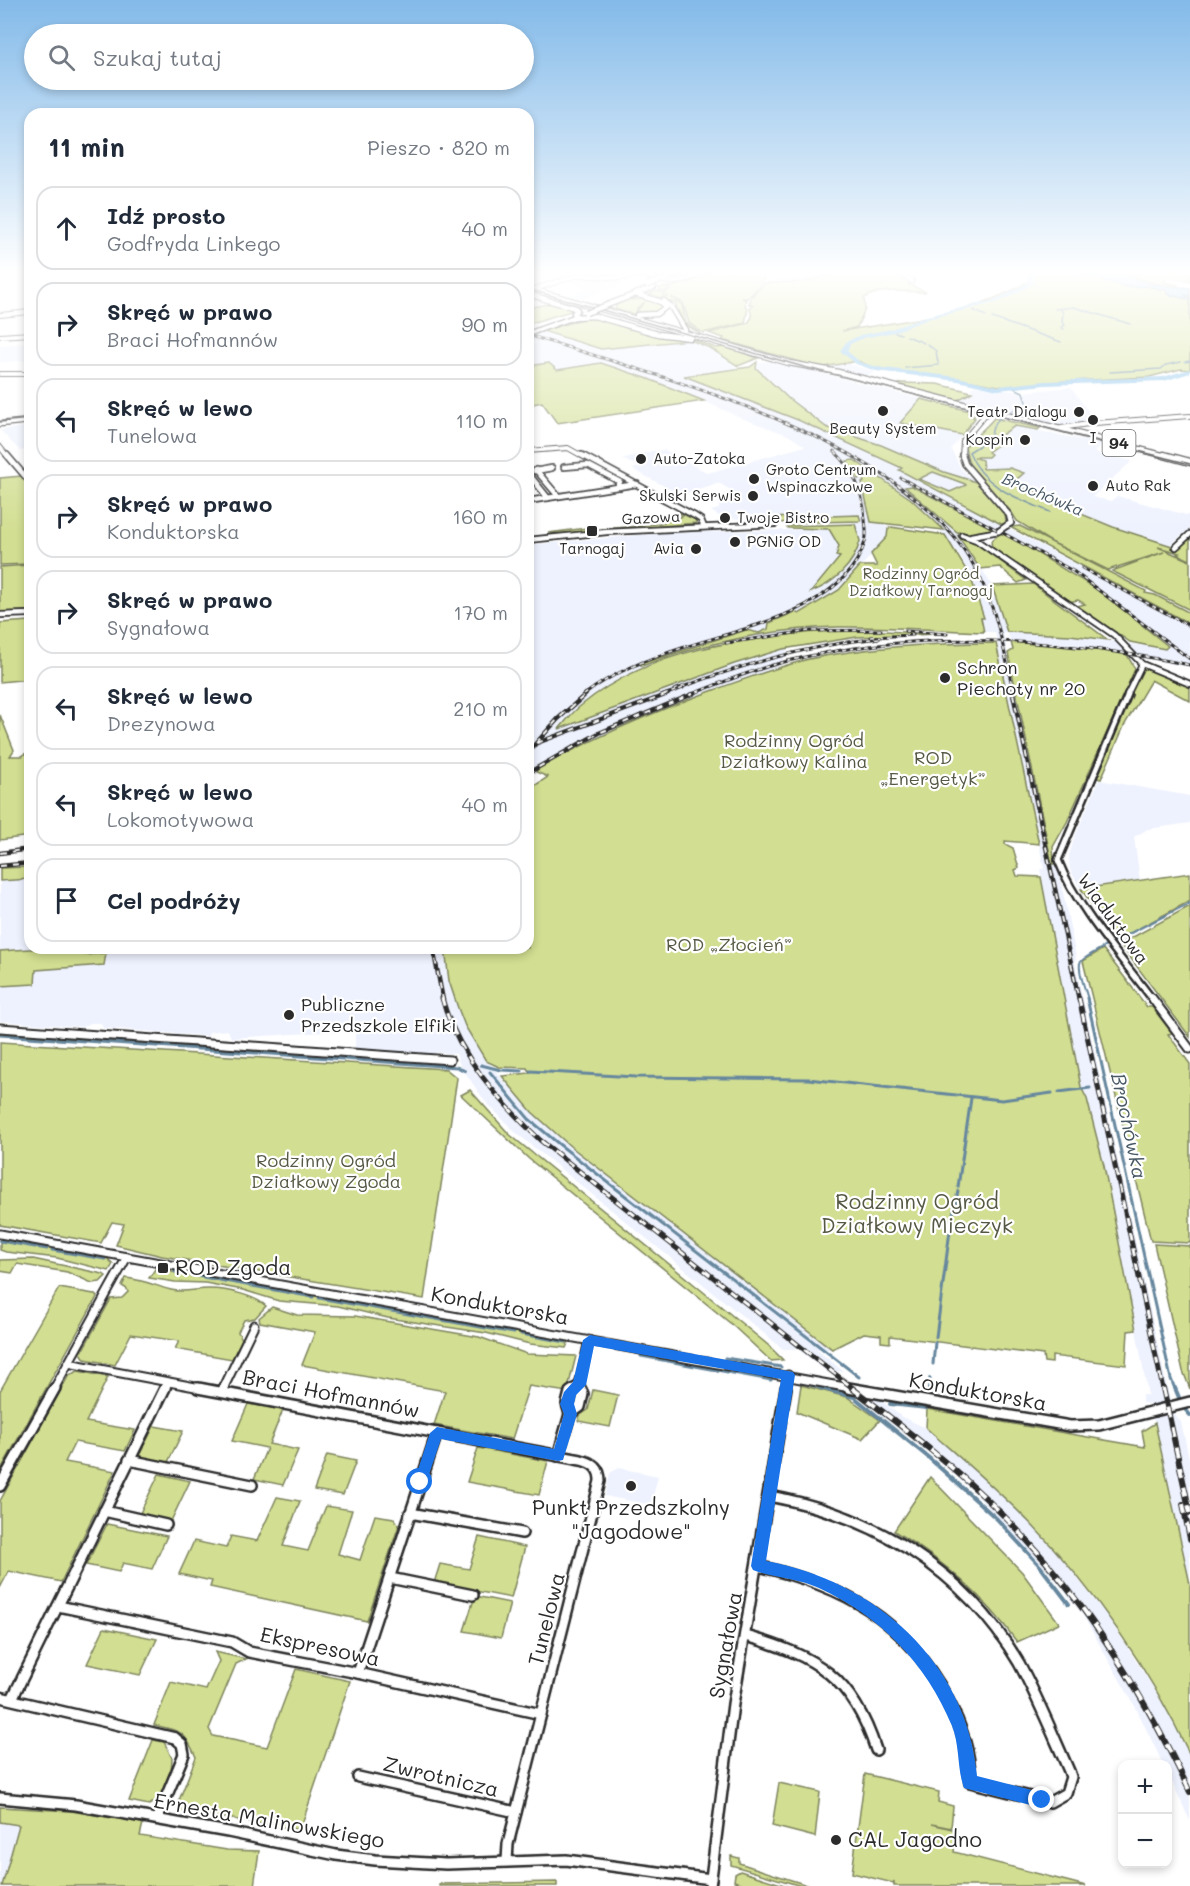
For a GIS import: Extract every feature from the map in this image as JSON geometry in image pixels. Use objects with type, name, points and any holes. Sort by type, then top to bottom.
[{"type":"main road","name":"94","points":[[772,358],[838,372],[1190,462]]},
{"type":"main road","points":[[0,419],[24,417]]},
{"type":"main road","points":[[0,424],[24,422]]},
{"type":"street","points":[[0,374],[24,374]]},
{"type":"street","points":[[986,547],[987,540],[1011,523],[1009,515],[965,464],[960,454],[963,441],[989,410]]},
{"type":"street","points":[[1061,428],[1190,416]]},
{"type":"street","points":[[0,447],[24,475]]},
{"type":"street","points":[[534,450],[554,447],[568,448],[699,518],[704,527]]},
{"type":"street","points":[[564,467],[588,465],[620,482],[618,484],[620,487]]},
{"type":"street","points":[[536,470],[552,468]]},
{"type":"street","points":[[536,470],[558,496]]},
{"type":"street","points":[[534,480],[548,498]]},
{"type":"street","points":[[534,500],[637,484]]},
{"type":"street","name":"Gazowa","points":[[534,539],[607,532],[775,524]]},
{"type":"street","points":[[997,532],[978,536],[962,535],[974,539],[1114,635],[1142,663],[1190,684]]},
{"type":"street","points":[[1176,547],[1190,534]]},
{"type":"street","points":[[0,615],[24,614]]},
{"type":"street","name":"Wiaduktowa","points":[[1142,663],[1058,860],[1070,886],[1190,1049]]},
{"type":"street","points":[[0,1028],[450,1060]]},
{"type":"street","name":"Konduktorska","points":[[0,1234],[1070,1426],[1110,1424],[1189,1402]]},
{"type":"street","points":[[0,1486],[127,1257]]},
{"type":"street","points":[[222,1392],[254,1325]]},
{"type":"street","points":[[570,1414],[580,1407],[583,1394],[579,1385],[590,1340]]},
{"type":"street","name":"Braci Hofmannów","points":[[69,1363],[558,1456]]},
{"type":"street","name":"Sygnałowa","points":[[710,1882],[733,1704],[758,1566],[788,1375]]},
{"type":"street","points":[[12,1700],[168,1382]]},
{"type":"street","points":[[558,1456],[570,1414],[567,1404],[570,1392],[579,1385]]},
{"type":"street","points":[[358,1673],[437,1433]]},
{"type":"street","name":"Tunelowa","points":[[507,1861],[516,1812],[600,1475],[599,1470],[590,1462],[558,1456]]},
{"type":"street","points":[[129,1460],[252,1485]]},
{"type":"street","points":[[758,1566],[791,1572],[822,1582],[868,1607],[896,1629],[919,1654],[947,1696],[961,1728],[967,1751],[970,1782],[1050,1802],[1060,1797],[1069,1787],[1070,1771],[1036,1695],[1008,1645],[967,1596],[935,1568],[862,1523],[828,1510],[790,1499],[769,1496]]},
{"type":"street","points":[[104,1511],[166,1525]]},
{"type":"street","points":[[410,1513],[522,1533]]},
{"type":"street","points":[[390,1578],[473,1595]]},
{"type":"street","name":"Ekspresowa","points":[[58,1606],[232,1642],[249,1652],[358,1673],[541,1714]]},
{"type":"street","points":[[746,1636],[788,1647],[812,1659],[833,1675],[857,1703],[869,1725],[876,1750]]},
{"type":"street","points":[[0,1697],[175,1738],[182,1744],[184,1754],[157,1819]]},
{"type":"street","name":"Zwrotnicza","points":[[357,1777],[516,1812]]},
{"type":"street","name":"Ernesta Malinowskiego","points":[[0,1798],[76,1805],[157,1819],[336,1856],[446,1864],[566,1860],[710,1882]]},
{"type":"shaded area","points":[[0,358],[24,358],[24,360],[0,362]]},
{"type":"shaded area","points":[[534,358],[723,358],[739,369],[686,377],[798,420],[903,469],[900,470],[922,483],[1190,624],[1190,667],[1088,648],[1011,642],[1007,632],[1003,633],[1052,864],[1055,863],[1060,877],[1076,957],[1075,963],[1170,1401],[1159,1405],[1142,1403],[1142,1395],[1148,1395],[1136,1330],[1104,1166],[1087,1099],[1081,1087],[1040,869],[1044,869],[995,632],[984,632],[980,617],[984,617],[978,594],[961,557],[940,530],[943,529],[923,509],[855,460],[864,483],[862,484],[871,521],[880,522],[894,531],[839,590],[824,600],[800,628],[765,691],[549,777],[534,772],[534,544],[665,533],[855,528],[849,515],[724,519],[711,511],[719,509],[719,502],[728,499],[722,495],[733,491],[718,483],[681,495],[632,469],[639,467],[622,459],[665,450],[708,473],[805,446],[788,435],[744,419],[690,395],[601,363],[556,370],[549,363],[534,365]],"holes":[[[906,487],[1025,544],[1070,571],[1132,616],[1167,647],[1165,649],[1070,635],[1007,632],[992,586],[957,532]]]},
{"type":"shaded area","points":[[770,360],[921,399],[900,423],[962,435],[951,449],[961,469],[976,482],[944,472],[881,445],[826,427],[789,399],[756,368],[756,364]]},
{"type":"shaded area","points":[[844,362],[876,371],[865,377],[824,367]]},
{"type":"shaded area","points":[[974,386],[1021,392],[1025,401],[1028,402],[1025,392],[1071,387],[1096,422],[1057,425],[958,400],[974,391],[971,389]]},
{"type":"shaded area","points":[[1015,426],[1103,444],[1094,452],[1132,461],[1092,497],[1111,501],[1117,496],[1190,516],[1190,528],[1170,545],[1094,520],[1034,495],[1037,492],[1021,488],[1016,480],[1024,473],[1006,468],[979,469],[971,454]]},
{"type":"shaded area","points":[[24,427],[24,450],[20,451],[0,430]]},
{"type":"shaded area","points":[[933,472],[966,485],[950,492],[918,479]]},
{"type":"shaded area","points":[[1099,780],[1190,796],[1190,823],[1148,829],[1134,837],[1140,881],[1081,889],[1070,870],[1069,856]]},
{"type":"shaded area","points":[[24,879],[24,954],[446,954],[449,981],[465,1026],[486,1060],[532,1112],[594,1165],[832,1349],[816,1349],[843,1371],[827,1372],[798,1349],[783,1349],[515,1132],[484,1100],[460,1065],[456,1054],[436,1052],[435,1056],[413,1055],[387,1050],[355,1048],[355,1030],[231,1038],[228,1030],[209,1032],[208,1036],[103,1028],[101,1023],[91,1023],[82,1027],[0,1021],[0,881]]},
{"type":"shaded area","points":[[853,1393],[875,1396],[902,1417],[926,1428],[1031,1523],[1064,1561],[1108,1617],[1175,1722],[1190,1755],[1190,1821],[1172,1782],[1172,1760],[1161,1760],[1136,1708],[1082,1614],[1055,1579],[973,1491],[933,1456]]},
{"type":"shaded area","points":[[1173,1412],[1181,1422],[1190,1462],[1190,1584],[1153,1417]]},
{"type":"shaded area","name":"Punkt Przedszkolny \"Jagodowe\"","points":[[619,1468],[658,1476],[651,1505],[605,1496],[610,1473]]},
{"type":"shaded area","points":[[0,1822],[19,1825],[2,1886],[0,1886]]},
{"type":"green space","points":[[726,358],[758,358],[738,366]]},
{"type":"green space","points":[[787,358],[1190,358],[1190,370],[1181,369],[1149,377],[1004,387],[955,378],[899,372],[872,367],[858,361],[824,367]]},
{"type":"green space","points":[[757,362],[756,368],[789,399],[826,427],[881,445],[944,472],[976,482],[1005,515],[1006,522],[1003,525],[899,470],[902,468],[798,420],[684,376],[750,367]],"holes":[[[933,472],[965,484],[950,492],[919,479]]]},
{"type":"green space","points":[[549,363],[557,370],[601,363],[704,401],[557,423],[542,402],[534,404],[534,365]]},
{"type":"green space","points":[[901,383],[937,384],[972,392],[958,400],[897,385]]},
{"type":"green space","points":[[921,399],[970,411],[968,413],[975,415],[973,417],[975,418],[962,435],[900,423]]},
{"type":"green space","points":[[994,418],[1040,428],[1038,430],[1015,426],[1001,435],[1008,438],[988,452],[991,454],[988,457],[974,457],[982,460],[983,469],[1010,468],[1024,473],[1016,480],[1024,486],[1022,488],[1037,492],[1035,495],[1113,527],[1172,546],[1171,548],[1176,550],[1190,538],[1190,560],[1177,554],[1179,553],[1158,547],[1190,561],[1190,610],[1112,571],[1164,552],[1108,570],[1051,542],[1017,521],[969,464],[965,447]]},
{"type":"green space","points":[[854,460],[911,499],[944,530],[871,522],[862,483],[864,482],[862,478],[858,479],[847,461]]},
{"type":"green space","points":[[22,476],[24,478],[24,564],[0,565],[0,478]]},
{"type":"green space","points":[[912,486],[995,530],[975,534],[957,532],[905,487]]},
{"type":"green space","points":[[680,513],[696,520],[696,523],[573,534],[548,533],[595,527],[593,530],[650,525],[682,516]]},
{"type":"green space","points":[[859,515],[861,521],[768,523],[766,518]]},
{"type":"green space","points":[[855,524],[860,541],[848,566],[835,579],[811,592],[840,557],[836,556],[839,546],[829,529],[788,528],[786,526]]},
{"type":"green space","points":[[1020,526],[1146,591],[1145,593],[1155,595],[1190,613],[1190,624],[1010,527]]},
{"type":"green space","name":"Rodzinny Ogród Działkowy Tarnogaj","points":[[891,527],[945,535],[971,578],[984,618],[981,618],[984,632],[856,627],[790,630],[740,638],[689,650],[642,666],[640,664],[746,630],[759,633],[768,629],[769,623],[795,612],[799,614],[839,590],[860,566],[877,566],[871,554],[887,537],[888,529]]},
{"type":"green space","points":[[1002,532],[1098,590],[1168,646],[1165,649],[1130,642],[1077,606],[1085,604],[1078,600],[1069,602],[992,548],[991,541]]},
{"type":"green space","points":[[958,536],[973,541],[1026,580],[1018,583],[1000,567],[980,569]]},
{"type":"green space","points":[[24,565],[24,611],[0,612],[0,567]]},
{"type":"green space","points":[[1033,584],[1108,640],[1070,635],[1007,632],[992,586]]},
{"type":"green space","points":[[24,621],[24,680],[0,682],[0,623]]},
{"type":"green space","points":[[830,631],[939,634],[857,637],[783,649],[734,664],[559,729],[579,707],[609,685],[668,658],[733,642]]},
{"type":"green space","points":[[1011,642],[1064,645],[1126,653],[1135,669],[1067,822],[1053,847],[1054,864],[1052,864],[1008,653],[1013,650]]},
{"type":"green space","points":[[996,643],[1039,844],[1005,841],[1005,844],[1013,848],[1019,868],[1015,870],[1017,876],[1041,877],[1081,1087],[1087,1099],[1104,1166],[1136,1330],[1128,1331],[1126,1365],[1052,1356],[1052,1363],[1044,1362],[1043,1355],[890,1336],[890,1343],[881,1342],[881,1335],[864,1333],[832,1349],[570,1146],[532,1112],[502,1076],[530,1073],[527,1068],[499,1067],[486,1061],[465,1026],[449,981],[446,954],[534,954],[534,786],[548,777],[536,772],[539,768],[603,735],[647,716],[761,673],[797,662],[832,655],[879,648]]},
{"type":"green space","points":[[1148,668],[1190,687],[1190,701],[1151,680],[1125,724],[1101,779],[1097,778],[1094,785],[1092,784],[1141,669]]},
{"type":"green space","points":[[0,715],[14,750],[10,756],[23,756],[24,754],[24,837],[0,840]]},
{"type":"green space","points":[[24,867],[24,879],[0,881],[0,868]]},
{"type":"green space","points":[[1190,873],[1190,901],[1117,940],[1081,889]]},
{"type":"green space","points":[[1190,906],[1190,1037],[1120,944]]},
{"type":"green space","points":[[24,949],[24,954],[106,954],[104,965],[36,970],[35,984],[0,986],[0,951]]},
{"type":"green space","points":[[1103,949],[1147,1007],[1152,1007],[1172,1033],[1168,1034],[1190,1064],[1190,1243],[1151,1241],[1083,961]]},
{"type":"green space","points":[[0,1031],[329,1054],[328,1056],[0,1034]]},
{"type":"green space","name":"Rodzinny Ogród Działkowy Zgoda","points":[[0,1042],[446,1069],[457,1078],[424,1299],[162,1256],[116,1245],[124,1224],[112,1222],[101,1243],[0,1225]]},
{"type":"green space","points":[[470,1090],[509,1134],[768,1345],[783,1360],[771,1361],[730,1323],[529,1159],[461,1095]]},
{"type":"green space","points":[[0,1237],[109,1257],[108,1259],[113,1264],[109,1271],[57,1258],[6,1252],[0,1250]]},
{"type":"green space","points":[[1154,1244],[1190,1246],[1190,1389],[1183,1371]]},
{"type":"green space","points":[[33,1259],[106,1276],[100,1282],[92,1283],[67,1272],[17,1264],[12,1273],[0,1271],[0,1260]]},
{"type":"green space","points":[[155,1269],[183,1274],[185,1270],[569,1341],[566,1348],[530,1344],[486,1333],[388,1318],[338,1306],[279,1301],[243,1290],[205,1283],[149,1278]]},
{"type":"green space","points":[[126,1278],[176,1291],[209,1289],[231,1291],[266,1306],[255,1318],[244,1320],[238,1332],[242,1339],[232,1359],[175,1349],[179,1341],[131,1334],[115,1365],[85,1359],[81,1353],[111,1299],[122,1298],[128,1292],[122,1286]]},
{"type":"green space","points":[[59,1288],[94,1294],[97,1297],[0,1471],[0,1391]]},
{"type":"green space","points":[[272,1307],[297,1315],[355,1316],[479,1337],[527,1354],[576,1356],[567,1392],[529,1386],[512,1439],[434,1425],[445,1391],[302,1365],[315,1332],[260,1322],[259,1318]]},
{"type":"green space","points":[[78,1371],[108,1377],[86,1422],[135,1430],[125,1451],[75,1442],[65,1462],[115,1471],[61,1582],[9,1571],[0,1588],[0,1501],[69,1375]]},
{"type":"green space","points":[[801,1385],[847,1397],[880,1420],[862,1439],[797,1412]]},
{"type":"green space","points":[[593,1390],[618,1395],[610,1427],[578,1421],[580,1415],[588,1410]]},
{"type":"green space","points":[[248,1404],[283,1410],[269,1444],[298,1450],[283,1485],[254,1479],[267,1448],[232,1441]]},
{"type":"green space","points":[[927,1409],[1145,1447],[1142,1431],[1155,1423],[1190,1584],[1190,1755],[1139,1662],[1099,1604],[1030,1523],[926,1428]]},
{"type":"green space","points":[[154,1426],[183,1431],[168,1462],[143,1458],[140,1454]]},
{"type":"green space","points":[[478,1448],[548,1461],[539,1495],[467,1482]]},
{"type":"green space","points":[[327,1455],[356,1461],[343,1495],[314,1490]]},
{"type":"green space","points":[[159,1474],[190,1481],[170,1523],[140,1513]]},
{"type":"green space","points":[[930,1477],[1022,1572],[1059,1623],[1017,1642],[991,1609],[962,1580],[929,1554],[894,1531]]},
{"type":"green space","points":[[277,1497],[300,1501],[283,1546],[308,1551],[326,1506],[352,1510],[338,1554],[360,1560],[375,1515],[394,1518],[399,1525],[367,1621],[210,1587],[212,1581],[179,1574],[194,1541],[226,1548],[231,1536],[257,1541]]},
{"type":"green space","points":[[107,1524],[167,1536],[152,1569],[123,1563],[119,1572],[86,1565]]},
{"type":"green space","points":[[479,1537],[525,1547],[511,1598],[434,1583],[440,1564],[469,1569]]},
{"type":"green space","points":[[475,1596],[510,1603],[501,1638],[464,1631]]},
{"type":"green space","points":[[104,1628],[157,1639],[140,1675],[87,1664]]},
{"type":"green space","points":[[215,1652],[246,1659],[236,1664],[209,1729],[213,1736],[267,1747],[296,1669],[350,1681],[300,1830],[181,1811],[178,1803],[196,1757],[181,1733],[154,1725],[171,1682],[206,1690],[219,1661]]},
{"type":"green space","points":[[153,1740],[164,1742],[172,1758],[171,1772],[159,1799],[149,1805],[129,1801]]},
{"type":"green space","points":[[865,1774],[939,1792],[938,1802],[953,1806],[951,1828],[932,1824],[956,1830],[954,1852],[1086,1886],[894,1886],[894,1881],[893,1883],[852,1873]]},
{"type":"green space","points":[[779,1783],[820,1792],[815,1837],[772,1826]]},
{"type":"green space","points":[[0,1807],[71,1811],[143,1823],[140,1836],[227,1850],[259,1851],[254,1886],[2,1886],[19,1825],[0,1822]]},
{"type":"green space","points":[[731,1856],[739,1858],[739,1863],[810,1886],[801,1886],[731,1865]]},
{"type":"green space","points":[[740,1871],[787,1886],[750,1886],[734,1881],[735,1874]]},
{"type":"green space","points":[[557,1882],[557,1886],[439,1886],[439,1884]]},
{"type":"waterway","points":[[852,358],[858,363],[876,369],[958,379],[998,388],[1045,383],[1164,379],[1190,371]]},
{"type":"waterway","points":[[937,358],[938,363]]},
{"type":"waterway","points":[[1185,362],[1190,361]]},
{"type":"waterway","points":[[1110,372],[1161,369],[1166,365],[1181,362]]},
{"type":"waterway","points":[[905,368],[939,365]]},
{"type":"waterway","name":"Brochówka","points":[[1012,387],[1023,392],[1026,402]]},
{"type":"waterway","name":"Brochówka","points":[[1019,408],[999,418],[993,427],[991,438],[969,452],[983,475],[993,483],[1014,496],[1050,512]]},
{"type":"waterway","name":"Brochówka","points":[[1088,1000],[1080,967],[1080,963],[1085,958],[1190,903]]},
{"type":"waterway","name":"Brochówka","points":[[1087,998],[1175,1389]]},
{"type":"waterway","points":[[0,1035],[457,1067],[465,1071]]},
{"type":"waterway","points":[[481,1065],[501,1070],[522,1071]]},
{"type":"waterway","points":[[530,1071],[636,1077],[808,1079],[1002,1100],[1052,1093]]},
{"type":"waterway","points":[[490,1072],[529,1119],[560,1145],[859,1377]]},
{"type":"waterway","points":[[1059,1092],[1090,1088]]},
{"type":"waterway","points":[[958,1187],[971,1098]]},
{"type":"waterway","points":[[936,1337],[951,1223],[958,1191]]},
{"type":"waterway","points":[[0,1241],[47,1249]]},
{"type":"waterway","points":[[52,1250],[105,1259]]},
{"type":"waterway","points":[[175,1272],[313,1297]]},
{"type":"waterway","points":[[319,1298],[514,1333]]},
{"type":"waterway","points":[[521,1334],[566,1342]]},
{"type":"waterway","points":[[933,1364],[935,1342]]},
{"type":"waterway","points":[[641,1356],[771,1380]]},
{"type":"waterway","points":[[725,1358],[781,1367]]},
{"type":"waterway","points":[[929,1389],[930,1378]]},
{"type":"waterway","points":[[804,1383],[825,1389]]},
{"type":"waterway","points":[[820,1388],[854,1397],[929,1458],[997,1519],[1040,1566],[1069,1604]]},
{"type":"waterway","name":"Brochówka","points":[[1175,1388],[1180,1400]]},
{"type":"waterway","points":[[890,1404],[927,1408],[927,1406]]},
{"type":"waterway","name":"Brochówka","points":[[1184,1408],[1190,1415]]},
{"type":"tram line","points":[[772,358],[1190,464]]},
{"type":"tram line","points":[[0,422],[24,420]]},
{"type":"railway","points":[[602,358],[703,390],[765,414],[825,441],[880,473],[927,509],[964,550],[983,584],[1002,642]]},
{"type":"railway","points":[[584,695],[619,673],[644,662],[788,613],[813,601],[836,585],[854,566],[865,542],[866,531],[860,491],[847,465],[834,451]]},
{"type":"railway","points":[[901,478],[1073,571],[1190,659]]},
{"type":"railway","points":[[1082,568],[1190,626]]},
{"type":"railway","points":[[726,643],[809,631],[881,630]]},
{"type":"railway","points":[[905,631],[947,634]]},
{"type":"railway","points":[[871,637],[913,635]]},
{"type":"railway","points":[[674,690],[776,657],[853,641],[880,638]]},
{"type":"railway","points":[[689,695],[784,662],[834,651],[885,644],[936,641],[1002,642]]},
{"type":"railway","points":[[1002,642],[1089,648],[1190,665]]},
{"type":"railway","points":[[1002,642],[1014,695]]},
{"type":"railway","points":[[664,695],[683,688]]},
{"type":"railway","points":[[534,745],[558,719],[586,694]]},
{"type":"railway","points":[[537,743],[668,694]]},
{"type":"railway","points":[[534,770],[599,733],[693,694]]},
{"type":"railway","points":[[1013,694],[1079,1000]]},
{"type":"railway","points":[[0,853],[24,850]]},
{"type":"railway","points":[[0,866],[24,864]]},
{"type":"railway","points":[[434,954],[443,1000]]},
{"type":"railway","points":[[442,998],[458,1039],[481,1075],[509,1109],[540,1140],[854,1389]]},
{"type":"railway","points":[[1079,998],[1163,1389]]},
{"type":"railway","points":[[852,1388],[948,1464],[1002,1514],[1058,1577],[1084,1610],[1131,1680],[1190,1792]]},
{"type":"railway","points":[[1163,1388],[1190,1513]]},
{"type":"railway","points":[[1183,1504],[1190,1539]]},
{"type":"place","name":"Beauty System","points":[[883,411]]},
{"type":"place","name":"Teatr Dialogu","points":[[1079,412]]},
{"type":"place","name":"I","points":[[1093,420]]},
{"type":"place","name":"Kospin","points":[[1025,440]]},
{"type":"place","name":"Auto-Zatoka","points":[[641,459]]},
{"type":"place","name":"Groto Centrum Wspinaczkowe","points":[[754,479]]},
{"type":"place","name":"Auto Rak","points":[[1093,486]]},
{"type":"place","name":"Skulski Serwis","points":[[753,496]]},
{"type":"place","name":"Twoje Bistro","points":[[725,518]]},
{"type":"place","name":"Tarnogaj","points":[[592,531]]},
{"type":"place","name":"PGNiG OD","points":[[735,542]]},
{"type":"place","name":"Avia","points":[[696,549]]},
{"type":"place","name":"Schron Piechoty nr 20","points":[[945,678]]},
{"type":"place","name":"Publiczne Przedszkole Elfiki","points":[[289,1015]]},
{"type":"place","name":"ROD Zgoda","points":[[163,1268]]},
{"type":"place","name":"Punkt Przedszkolny \"Jagodowe\"","points":[[631,1486]]},
{"type":"place","name":"CAL Jagodno","points":[[836,1840]]},
{"type":"route","points":[[420,1482],[437,1433],[558,1456],[570,1414],[567,1404],[570,1392],[579,1385],[590,1340],[788,1375],[758,1566],[791,1572],[822,1582],[868,1607],[896,1629],[930,1668],[947,1696],[961,1728],[970,1764],[970,1782],[1042,1800]]},
{"type":"park label","name":"Rodzinny Ogród Działkowy Kalina","points":[[794,751]]},
{"type":"park label","name":"ROD „Energetyk”","points":[[933,768]]},
{"type":"park label","name":"ROD „Złocień”","points":[[729,945]]},
{"type":"park label","name":"Rodzinny Ogród Działkowy Mieczyk","points":[[917,1214]]}]
